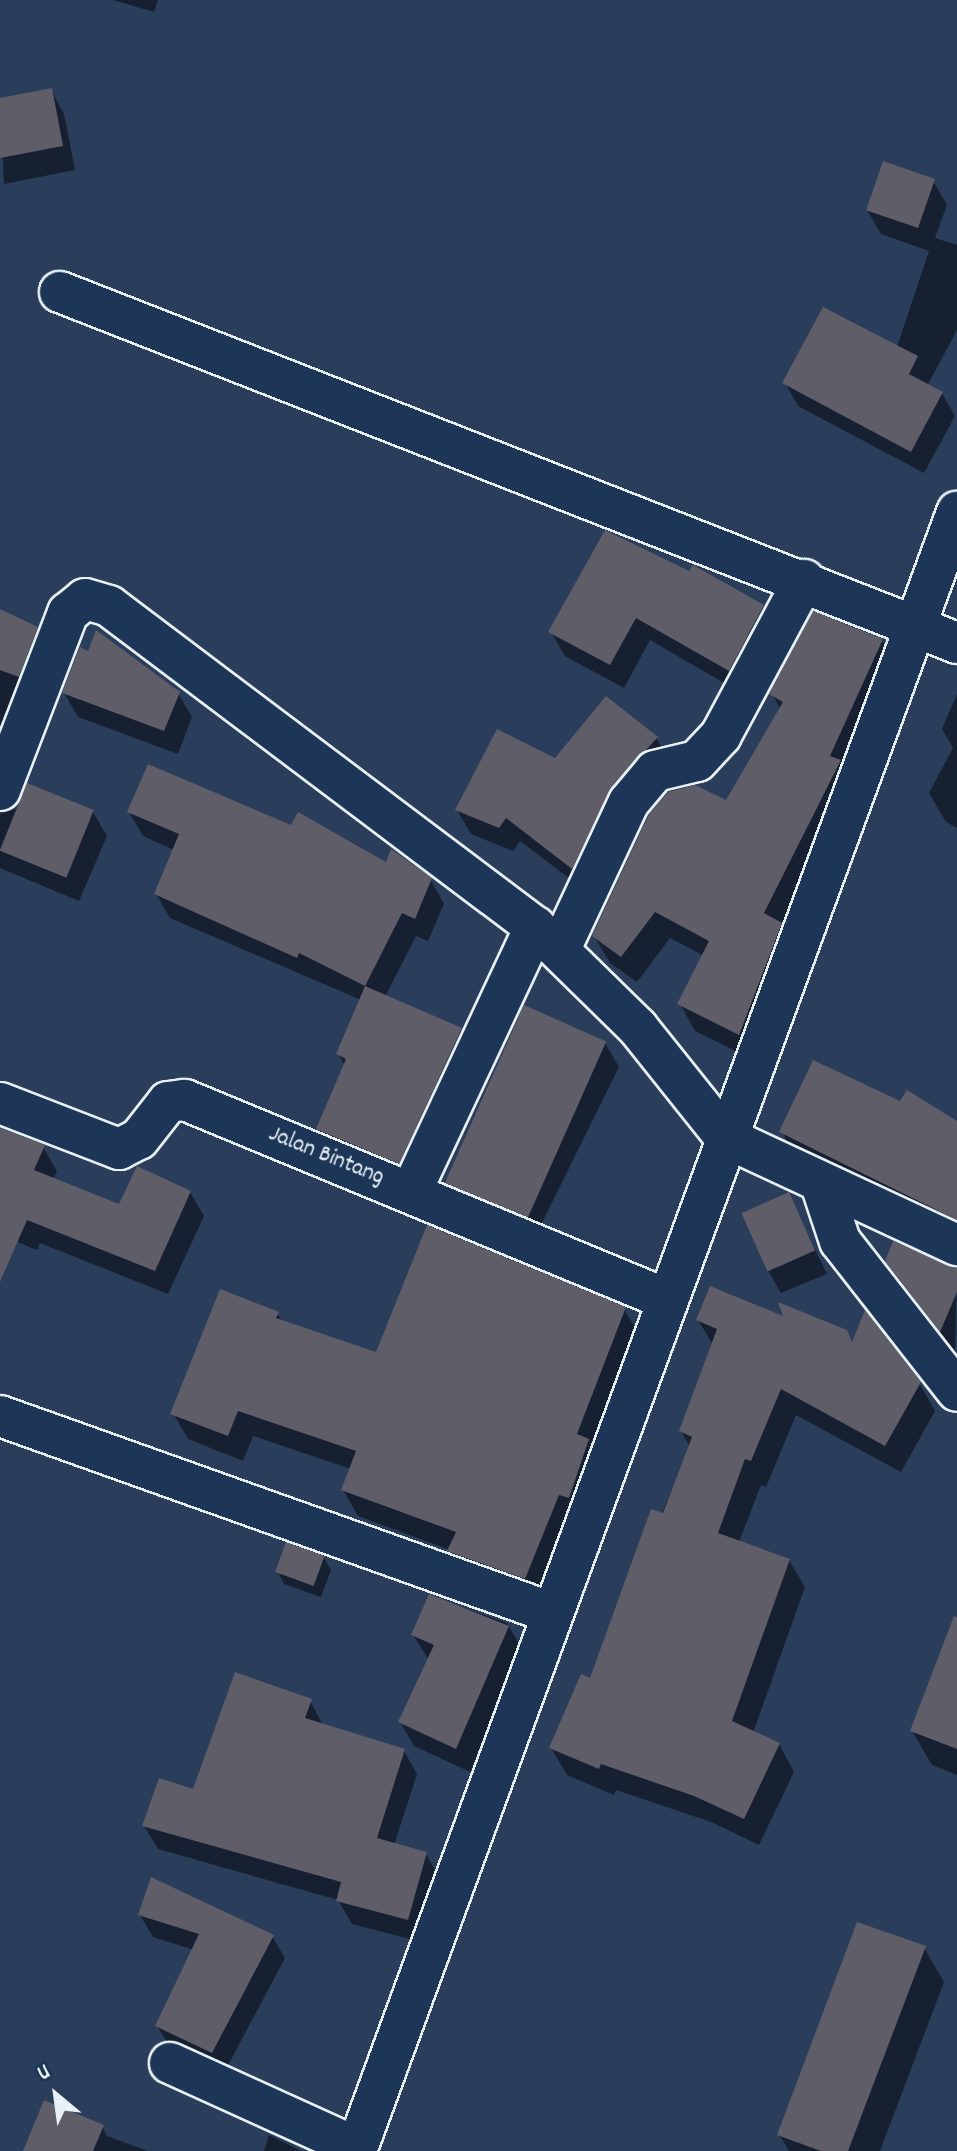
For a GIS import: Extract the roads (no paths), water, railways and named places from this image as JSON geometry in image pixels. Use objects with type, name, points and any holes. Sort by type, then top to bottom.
[{"type":"street","points":[[60,292],[804,580],[957,643]]},
{"type":"street","points":[[170,2063],[356,2149],[957,512]]},
{"type":"street","points":[[411,1192],[548,938],[629,802],[655,771],[697,761],[721,735],[804,580]]},
{"type":"street","points":[[0,790],[68,613],[85,599],[97,600],[548,938],[671,1066],[725,1137],[957,1245]]},
{"type":"street","name":"Jalan Bintang","points":[[0,1103],[119,1149],[139,1139],[168,1102],[185,1100],[666,1299]]},
{"type":"street","points":[[821,1184],[840,1241],[957,1391]]},
{"type":"street","points":[[0,1416],[552,1613]]}]
